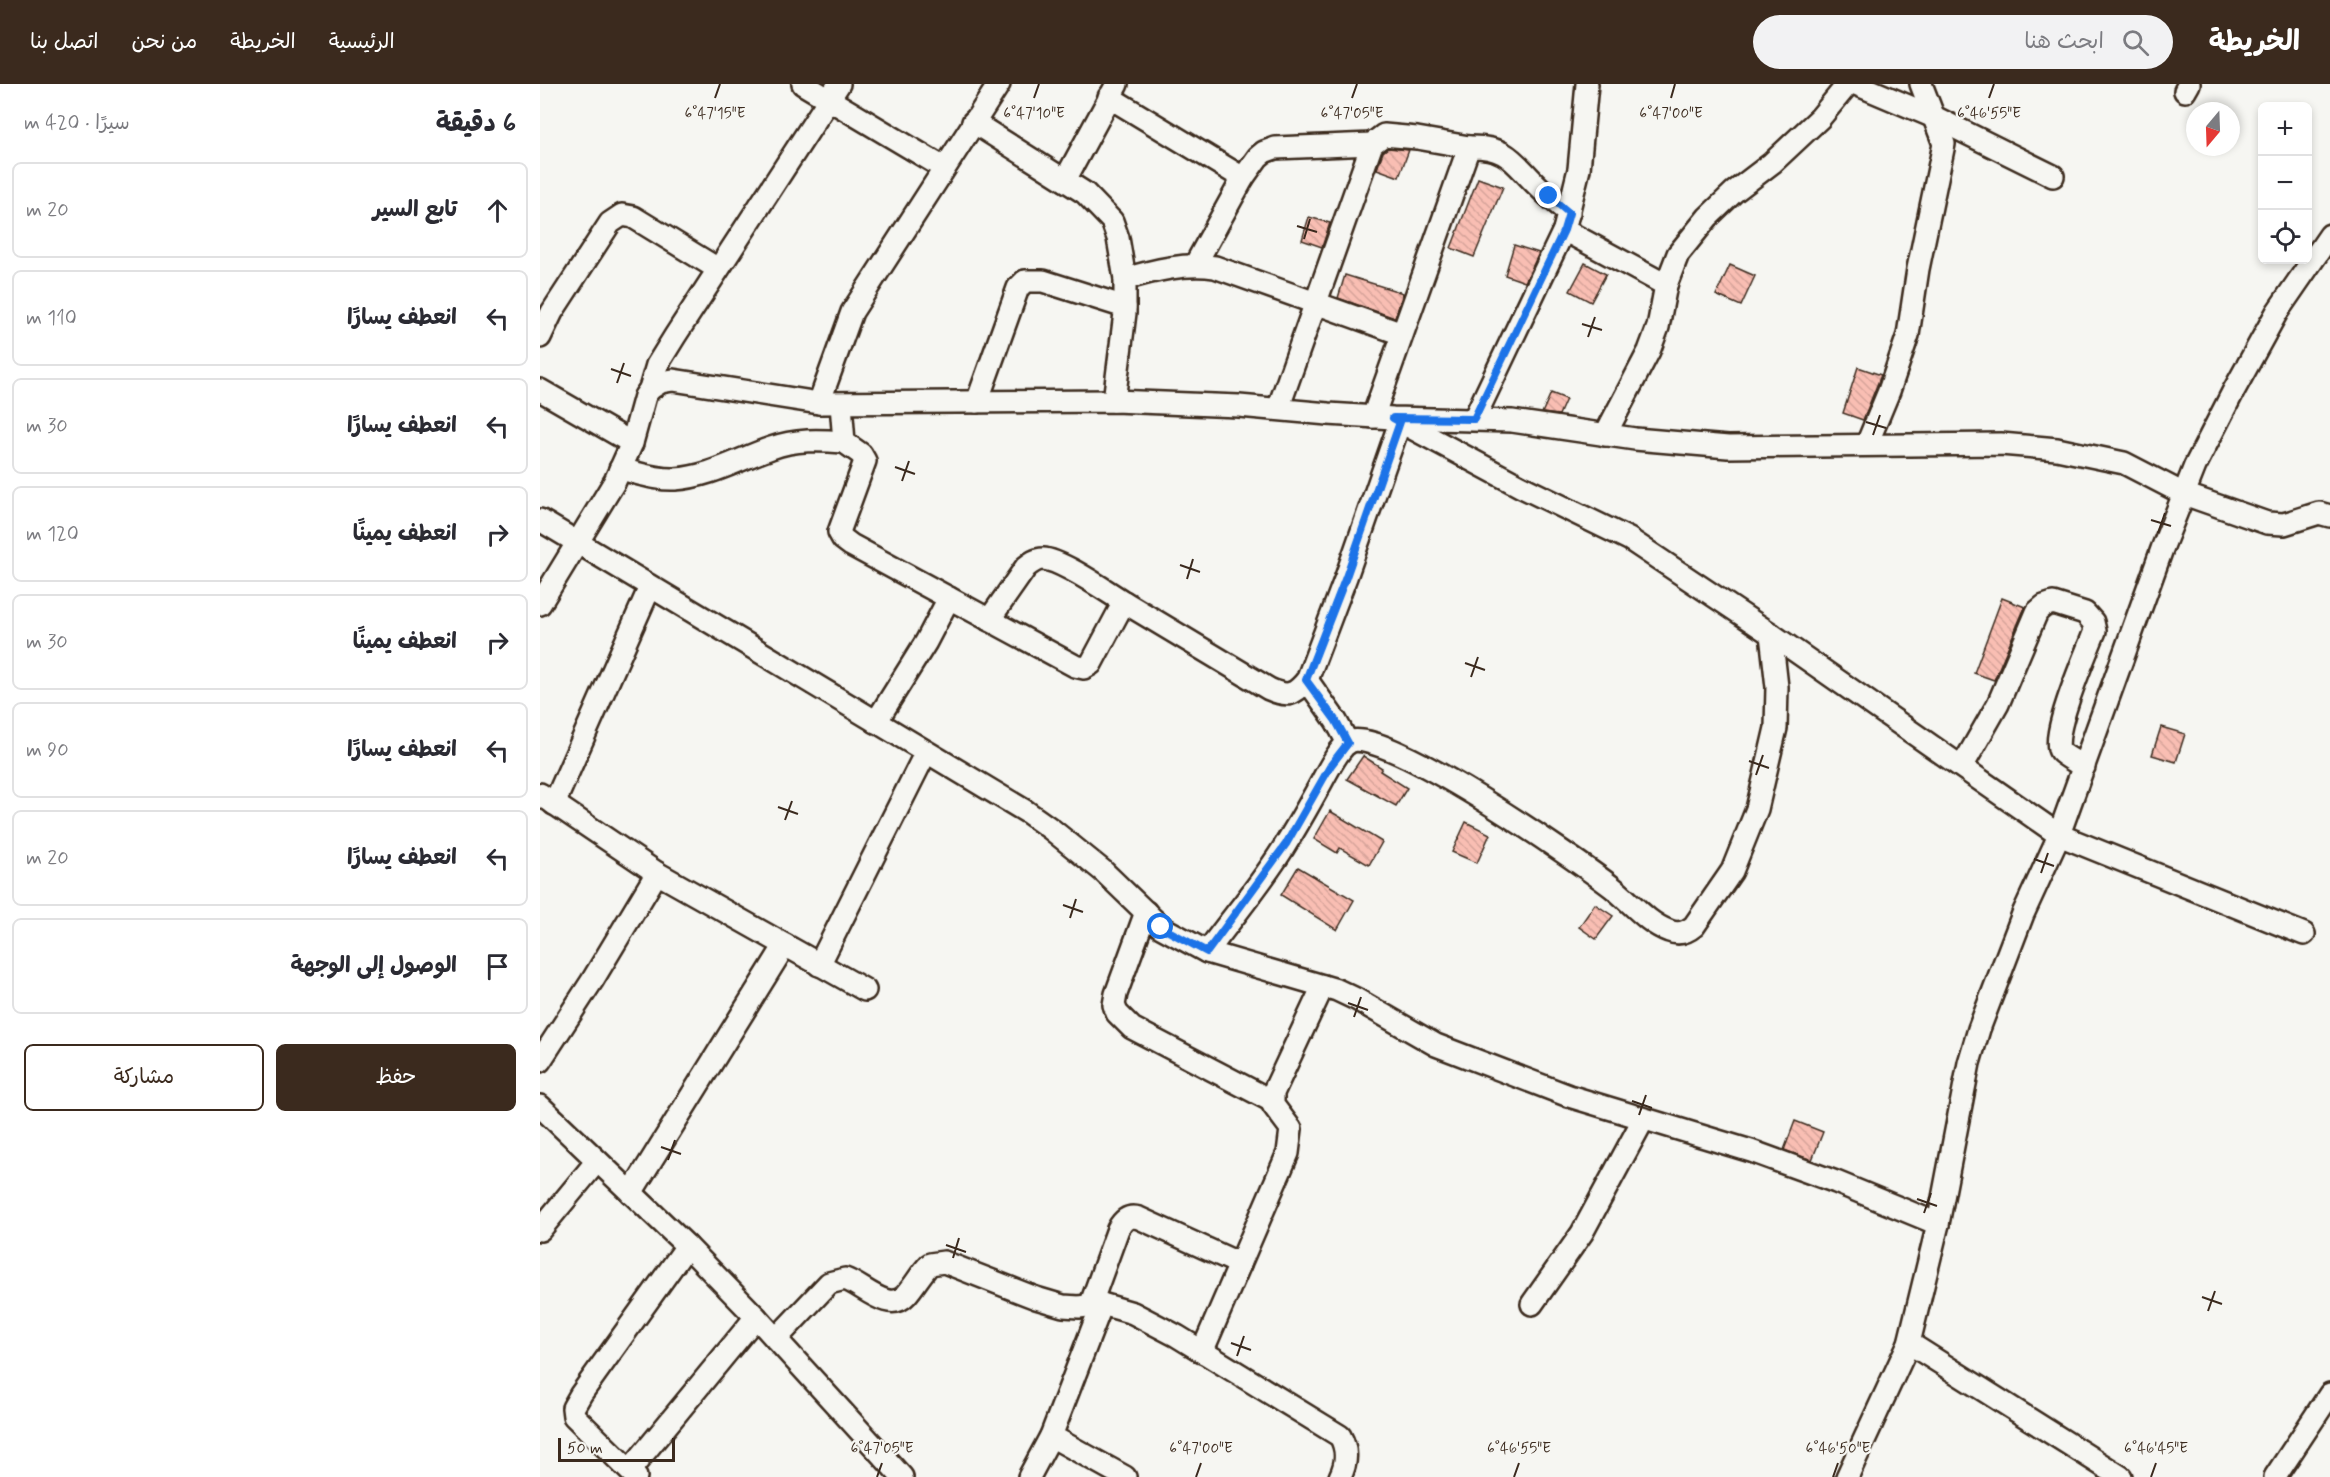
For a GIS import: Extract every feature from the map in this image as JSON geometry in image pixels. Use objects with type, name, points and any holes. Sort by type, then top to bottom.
[{"type":"street","points":[[803,84],[835,91],[944,168]]},
{"type":"street","points":[[819,404],[852,312],[999,84]]},
{"type":"street","points":[[1474,419],[1567,222],[1579,169],[1587,84]]},
{"type":"street","points":[[1605,435],[1649,351],[1658,327],[1666,285],[1678,254],[1708,217],[1734,192],[1772,163],[1820,118],[1848,84]]},
{"type":"street","points":[[1856,84],[1934,117],[2053,177]]},
{"type":"street","points":[[1867,444],[1889,391],[1908,335],[1918,269],[1944,144],[1921,84]]},
{"type":"street","points":[[540,604],[579,542],[620,469],[632,443],[642,404],[650,389],[657,365],[835,91]]},
{"type":"street","points":[[1065,180],[1113,91],[1243,178]]},
{"type":"street","points":[[973,122],[1085,193],[1112,221],[1118,238],[1125,279],[1125,306],[1114,401]]},
{"type":"street","points":[[1278,410],[1372,144],[1384,135],[1470,147],[1487,147],[1517,161],[1567,222],[1666,285]]},
{"type":"street","points":[[1195,265],[1243,178],[1264,152],[1275,148],[1372,144]]},
{"type":"street","points":[[989,620],[1026,567],[1033,561],[1041,559],[1066,568],[1269,689],[1282,695],[1290,695],[1299,690],[1306,680],[1346,577],[1388,419],[1402,334],[1470,147]]},
{"type":"street","points":[[540,337],[552,312],[603,233],[618,216],[633,217],[718,268]]},
{"type":"street","points":[[1847,1477],[1909,1343],[1938,1224],[1969,1063],[1979,1029],[2019,924],[2059,835],[2162,549],[2195,466],[2277,312],[2330,234]]},
{"type":"street","points":[[1125,279],[1171,268],[1195,265],[1215,267],[1402,334]]},
{"type":"street","points":[[976,402],[1018,288],[1024,281],[1043,281],[1125,306]]},
{"type":"street","points":[[650,389],[661,382],[673,381],[819,404],[1114,401],[1239,406],[1388,419],[1512,421],[1605,435],[1728,447],[2001,444],[2057,449],[2124,463],[2184,494],[2267,523],[2284,524],[2319,513],[2330,516]]},
{"type":"street","points":[[540,390],[632,443]]},
{"type":"street","points":[[842,404],[844,442]]},
{"type":"street","points":[[1388,419],[1629,539],[1771,634],[2059,835],[2304,934]]},
{"type":"street","points":[[620,469],[662,479],[693,477],[783,445],[804,440],[844,442],[861,454],[865,460],[839,532],[843,539],[1075,666],[1084,668],[1091,664],[1124,602]]},
{"type":"street","points":[[540,520],[1051,829],[1103,871],[1173,936],[1207,952],[1323,986],[1356,999],[1436,1045],[1569,1096],[1761,1155],[1836,1182],[1938,1224]]},
{"type":"street","points":[[650,587],[547,799],[657,873],[865,990]]},
{"type":"street","points":[[876,722],[926,642],[949,598]]},
{"type":"street","points":[[1962,767],[1998,704],[2037,612],[2053,603],[2085,614],[2093,622],[2095,631],[2060,724],[2058,742],[2061,751],[2084,766]]},
{"type":"street","points":[[1207,952],[1286,844],[1331,765],[1348,743],[1358,740],[1372,743],[1403,756],[1480,796],[1612,887],[1647,918],[1667,930],[1682,933],[1694,926],[1732,871],[1757,809],[1776,728],[1777,687],[1771,634]]},
{"type":"street","points":[[1306,680],[1336,721],[1348,743]]},
{"type":"street","points":[[819,965],[926,752]]},
{"type":"street","points":[[540,1061],[592,981],[657,873]]},
{"type":"street","points":[[1146,912],[1116,993],[1114,1005],[1118,1014],[1123,1021],[1146,1036],[1272,1101],[1291,1129],[1288,1153],[1202,1352]]},
{"type":"street","points":[[631,1193],[785,945]]},
{"type":"street","points":[[1272,1101],[1275,1086],[1323,986]]},
{"type":"street","points":[[540,1106],[687,1246],[756,1317],[895,1474]]},
{"type":"street","points":[[1532,1304],[1582,1233],[1643,1120]]},
{"type":"street","points":[[540,1230],[597,1161]]},
{"type":"street","points":[[1029,1477],[1051,1436],[1096,1305],[1118,1229],[1125,1220],[1139,1218],[1240,1264]]},
{"type":"street","points":[[687,1246],[581,1394],[573,1408],[574,1416],[633,1474],[756,1317]]},
{"type":"street","points":[[776,1339],[829,1283],[845,1279],[885,1300],[894,1302],[901,1299],[924,1270],[936,1262],[944,1262],[1036,1298],[1063,1306],[1096,1305],[1133,1313],[1202,1352],[1340,1437],[1346,1451],[1346,1465],[1340,1477]]},
{"type":"street","points":[[1909,1343],[2121,1477]]},
{"type":"street","points":[[2276,1477],[2328,1400]]},
{"type":"street","points":[[1051,1436],[1125,1477]]},
{"type":"building","points":[[1388,148],[1409,150],[1399,177],[1377,169],[1383,152]]},
{"type":"building","points":[[1478,178],[1503,187],[1474,257],[1451,248]]},
{"type":"building","points":[[1309,217],[1330,223],[1322,247],[1302,240]]},
{"type":"building","points":[[1514,245],[1539,253],[1525,282],[1505,275]]},
{"type":"building","points":[[1585,263],[1606,274],[1591,302],[1570,291]]},
{"type":"building","points":[[1730,265],[1755,276],[1741,306],[1716,295]]},
{"type":"building","points":[[1345,275],[1403,293],[1395,318],[1338,298]]},
{"type":"building","points":[[1858,367],[1881,375],[1863,420],[1843,413]]},
{"type":"building","points":[[1551,393],[1566,399],[1559,415],[1542,413]]},
{"type":"building","points":[[2002,598],[2025,607],[1994,680],[1974,673]]},
{"type":"building","points":[[2161,727],[2185,734],[2176,762],[2152,755]]},
{"type":"building","points":[[1363,756],[1382,768],[1380,771],[1407,788],[1396,806],[1347,779]]},
{"type":"building","points":[[1330,811],[1382,842],[1369,865],[1340,848],[1337,853],[1314,839]]},
{"type":"building","points":[[1466,822],[1490,834],[1477,863],[1452,852]]},
{"type":"building","points":[[1298,867],[1354,900],[1337,930],[1281,895]]},
{"type":"building","points":[[1595,904],[1613,916],[1596,939],[1579,927]]},
{"type":"building","points":[[1795,1121],[1823,1132],[1812,1160],[1784,1150]]},
{"type":"route","points":[[1161,927],[1173,936],[1207,952],[1286,844],[1331,765],[1348,743],[1336,721],[1306,680],[1346,577],[1400,422],[1393,418],[1474,419],[1564,230],[1569,213],[1549,196]]}]
